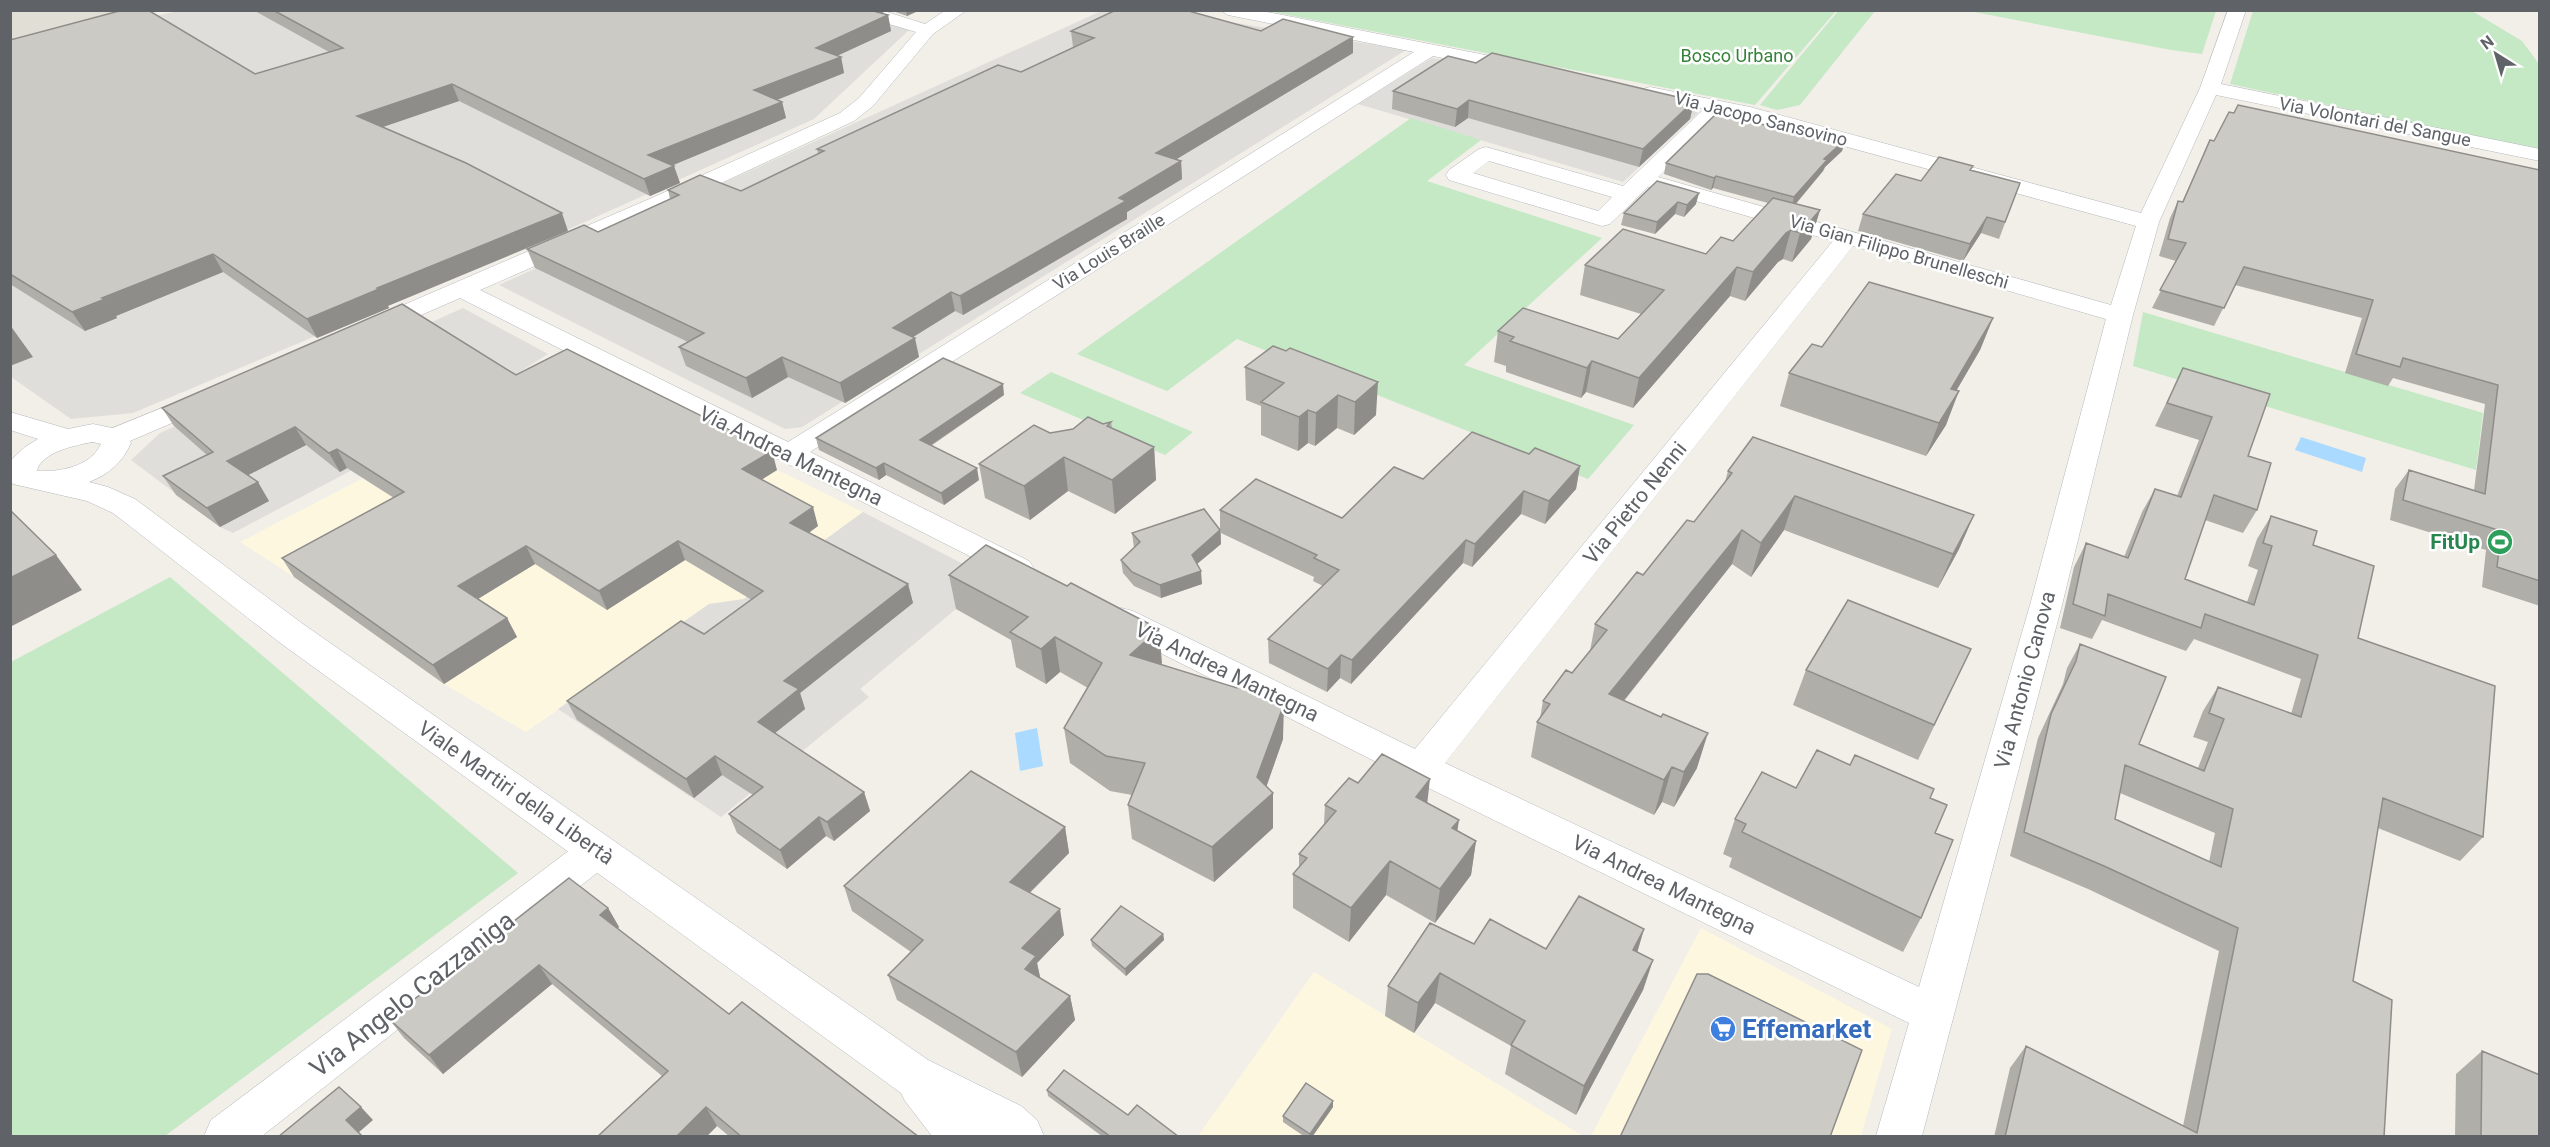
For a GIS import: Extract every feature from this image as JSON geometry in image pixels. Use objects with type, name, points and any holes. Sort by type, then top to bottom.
[{"type":"street","points":[[861,10],[927,30]]},
{"type":"street","points":[[352,336],[662,202],[847,117],[866,102],[927,30],[959,10]]},
{"type":"street","points":[[1228,10],[1534,70]]},
{"type":"street","name":"Via Antonio Canova","points":[[1899,1137],[2046,604],[2120,315],[2148,222],[2210,88],[2237,10]]},
{"type":"street","name":"Via Louis Braille","points":[[788,454],[1430,50]]},
{"type":"street","name":"Via Jacopo Sansovino","points":[[1626,88],[1719,106],[2148,222]]},
{"type":"street","name":"Via Volontari del Sangue","points":[[2210,88],[2540,155]]},
{"type":"street","points":[[1637,188],[1719,106]]},
{"type":"street","name":"Via Gian Filippo Brunelleschi","points":[[1637,188],[1602,219],[1457,175],[1486,153],[1637,188],[1848,237],[2120,315]]},
{"type":"street","name":"Via Pietro Nenni","points":[[1421,768],[1848,237]]},
{"type":"street","name":"Via Andrea Mantegna","points":[[460,289],[1045,582]]},
{"type":"street","points":[[27,476],[79,475],[110,450],[222,392]]},
{"type":"street","points":[[10,421],[66,438]]},
{"type":"street","points":[[10,429],[27,476]]},
{"type":"street","points":[[27,476],[37,451],[66,438],[93,433],[105,434],[110,450]]},
{"type":"street","name":"Viale Martiri della Libertà","points":[[110,450],[108,473],[124,506]]},
{"type":"street","name":"Viale Martiri della Libertà","points":[[27,476],[90,492],[124,506],[291,633],[912,1075],[1004,1122],[1020,1137]]},
{"type":"street","name":"Via Andrea Mantegna","points":[[1099,608],[1421,768],[1933,1014]]},
{"type":"street","name":"Via Angelo Cazzaniga","points":[[227,1137],[597,851]]},
{"type":"street","name":"Viale Martiri della Libertà","points":[[912,1075],[962,1137]]},
{"type":"shaded area","points":[[182,10],[841,10],[909,30],[814,119],[567,230],[133,413],[71,419],[11,377],[10,56]]},
{"type":"shaded area","points":[[11,11],[122,11],[11,41]]},
{"type":"shaded area","points":[[1101,11],[1161,11],[1406,50],[802,427],[785,429],[499,285]]},
{"type":"shaded area","points":[[1432,58],[1691,107],[1698,113],[1623,182],[1358,104]]},
{"type":"shaded area","points":[[463,308],[548,354],[428,430],[233,533],[220,527],[131,460],[160,433],[334,356],[342,362]]},
{"type":"shaded area","points":[[777,470],[863,512],[744,599],[709,604],[526,732],[444,684],[294,577],[240,542],[363,478]]},
{"type":"shaded area","points":[[863,512],[992,579],[860,689],[869,697],[721,817],[558,709],[709,604],[744,599]]},
{"type":"shaded area","points":[[1701,928],[1892,1029],[1861,1136],[1591,1136]]},
{"type":"shaded area","points":[[1314,972],[1583,1136],[1198,1136]]},
{"type":"green space","points":[[2216,10],[2202,54],[1969,11]]},
{"type":"green space","name":"Bosco Urbano","points":[[1268,11],[1836,11],[1755,105]]},
{"type":"green space","points":[[1838,11],[1875,11],[1800,105],[1777,110],[1760,105]]},
{"type":"green space","points":[[2253,11],[2472,11],[2522,41],[2539,64],[2539,150],[2230,84]]},
{"type":"green space","points":[[1411,118],[1481,140],[1427,181],[1602,238],[1464,365],[1634,425],[1588,479],[1237,339],[1167,391],[1077,354]]},
{"type":"green space","points":[[2143,312],[2483,413],[2476,470],[2133,366]]},
{"type":"green space","points":[[1051,372],[1193,432],[1165,455],[1020,393]]},
{"type":"green space","points":[[170,577],[518,873],[165,1136],[11,1136],[11,662]]},
{"type":"water","points":[[2301,437],[2366,458],[2362,472],[2295,450]]},
{"type":"water","points":[[1037,728],[1043,766],[1020,771],[1015,733]]},
{"type":"building","points":[[123,10],[148,10],[255,74],[343,48],[273,10],[881,10],[877,12],[888,15],[816,48],[841,57],[754,90],[782,102],[648,155],[674,166],[644,179],[452,84],[357,116],[466,163],[562,213],[307,319],[213,254],[72,312],[10,274],[10,40]]},
{"type":"building","points":[[1116,10],[1185,10],[1261,31],[1283,19],[1353,37],[1156,153],[1181,161],[1119,198],[1126,201],[960,296],[951,292],[893,328],[915,338],[840,383],[782,357],[746,378],[679,347],[704,333],[527,249],[584,225],[598,232],[679,195],[668,190],[700,175],[741,191],[824,151],[817,149],[998,65],[1021,72],[1094,38],[1071,31]]},
{"type":"building","points":[[1492,53],[1694,101],[1643,149],[1469,100],[1457,109],[1393,91],[1448,56],[1476,63]]},
{"type":"building","points":[[2238,105],[2540,170],[2540,581],[2497,567],[2501,531],[2403,500],[2409,470],[2485,494],[2498,385],[2403,358],[2400,367],[2356,354],[2373,300],[2244,267],[2224,308],[2160,290],[2186,243],[2168,239],[2178,201],[2183,202],[2210,140],[2214,141],[2229,112],[2234,113]]},
{"type":"building","points":[[1720,113],[1772,127],[1779,121],[1845,140],[1824,159],[1827,160],[1794,197],[1716,176],[1714,178],[1666,163],[1716,114]]},
{"type":"building","points":[[1939,157],[1973,166],[1970,170],[2020,183],[2005,222],[1987,217],[1970,244],[1863,214],[1896,174],[1921,181]]},
{"type":"building","points":[[1657,181],[1699,193],[1687,205],[1678,202],[1657,222],[1624,213]]},
{"type":"building","points":[[1773,198],[1820,210],[1800,233],[1791,230],[1786,233],[1753,272],[1737,267],[1639,378],[1592,361],[1587,368],[1510,341],[1514,337],[1498,331],[1523,308],[1618,339],[1664,290],[1585,265],[1623,229],[1706,254],[1721,237],[1733,241]]},
{"type":"building","points":[[1869,282],[1993,318],[1951,389],[1959,391],[1939,423],[1789,373],[1812,344],[1822,347]]},
{"type":"building","points":[[402,304],[516,375],[567,349],[772,451],[742,469],[813,507],[790,523],[908,584],[784,681],[799,689],[758,722],[864,792],[827,822],[819,817],[780,850],[729,814],[763,787],[715,756],[686,779],[567,701],[681,621],[704,634],[763,591],[678,541],[599,591],[526,546],[458,586],[507,618],[433,665],[282,558],[404,492],[337,449],[329,453],[295,427],[227,461],[258,482],[207,508],[163,476],[213,452],[162,408]]},
{"type":"building","points":[[1273,346],[1286,351],[1290,348],[1378,382],[1355,402],[1338,395],[1316,413],[1308,410],[1299,417],[1261,402],[1284,383],[1245,367]]},
{"type":"building","points":[[943,358],[1003,384],[920,440],[977,468],[941,493],[884,463],[876,468],[816,438]]},
{"type":"building","points":[[2183,368],[2270,394],[2248,456],[2271,463],[2257,510],[2214,495],[2185,579],[2254,605],[2272,546],[2263,543],[2271,516],[2317,531],[2313,545],[2374,566],[2358,638],[2495,686],[2483,837],[2383,798],[2353,981],[2392,1000],[2384,1137],[2005,1137],[2026,1046],[2197,1133],[2238,928],[2024,832],[2051,714],[2076,661],[2080,644],[2166,677],[2139,744],[2204,771],[2224,719],[2209,713],[2218,687],[2301,717],[2318,655],[2205,614],[2201,628],[2108,594],[2105,616],[2073,604],[2086,543],[2128,558],[2155,489],[2181,497],[2212,417],[2167,403]],"holes":[[[2125,765],[2233,809],[2221,867],[2115,819]]]},
{"type":"building","points":[[1088,417],[1103,424],[1111,422],[1107,426],[1154,447],[1112,480],[1064,457],[1024,486],[979,464],[1034,425],[1050,433],[1073,429]]},
{"type":"building","points":[[1472,432],[1529,454],[1535,448],[1580,466],[1549,501],[1524,491],[1475,544],[1466,540],[1352,660],[1341,655],[1328,669],[1268,639],[1339,570],[1314,558],[1317,555],[1220,510],[1256,479],[1342,518],[1394,467],[1423,479]]},
{"type":"building","points":[[1753,437],[1974,515],[1953,554],[1795,496],[1761,543],[1742,530],[1609,694],[1661,717],[1663,714],[1708,733],[1684,772],[1672,767],[1664,780],[1537,722],[1550,704],[1543,701],[1566,670],[1572,673],[1607,630],[1595,624],[1637,572],[1643,575],[1687,520],[1694,522],[1732,473],[1728,471]]},
{"type":"building","points":[[1204,509],[1220,530],[1192,555],[1201,571],[1160,585],[1132,572],[1121,560],[1140,542],[1132,533]]},
{"type":"building","points":[[10,510],[56,555],[10,578]]},
{"type":"building","points":[[986,545],[1067,586],[1071,583],[1159,629],[1130,655],[1237,688],[1243,681],[1284,704],[1257,777],[1273,793],[1212,847],[1128,805],[1145,763],[1106,756],[1064,728],[1102,663],[1055,637],[1041,649],[1010,632],[1028,617],[949,575]]},
{"type":"building","points":[[1848,600],[1971,649],[1934,725],[1806,670]]},
{"type":"building","points":[[1817,750],[1850,765],[1855,755],[1934,789],[1930,798],[1947,805],[1935,833],[1953,840],[1921,918],[1742,832],[1746,824],[1735,819],[1762,772],[1796,788]]},
{"type":"building","points":[[1382,754],[1430,779],[1416,797],[1459,820],[1452,828],[1476,841],[1440,889],[1390,861],[1351,908],[1293,874],[1307,858],[1299,854],[1336,811],[1325,805],[1349,778],[1358,783]]},
{"type":"building","points":[[971,771],[1065,827],[1010,882],[1060,909],[1022,948],[1036,956],[1025,969],[1070,996],[1016,1052],[888,975],[923,940],[844,886]]},
{"type":"building","points":[[569,878],[608,908],[600,915],[729,1014],[742,1002],[919,1137],[742,1137],[706,1107],[676,1137],[597,1137],[668,1071],[539,965],[429,1055],[389,1019]]},
{"type":"building","points":[[1579,896],[1644,929],[1633,950],[1653,960],[1584,1086],[1511,1045],[1525,1021],[1440,973],[1418,1003],[1388,986],[1430,923],[1474,944],[1490,919],[1546,949]]},
{"type":"building","points":[[1121,906],[1163,934],[1125,969],[1091,940]]},
{"type":"building","name":"Effemarket","points":[[1697,974],[1708,974],[1862,1050],[1830,1137],[1620,1137]]},
{"type":"building","points":[[2482,1051],[2540,1075],[2540,1137],[2481,1137]]},
{"type":"building","points":[[1064,1070],[1128,1115],[1137,1105],[1179,1137],[1111,1137],[1047,1090]]},
{"type":"building","points":[[1306,1083],[1333,1101],[1310,1134],[1283,1116]]},
{"type":"building","points":[[339,1087],[361,1107],[346,1120],[363,1137],[278,1137]]},
{"type":"place","name":"FitUp","points":[[2500,542]]},
{"type":"place","name":"Effemarket","points":[[1723,1029]]}]
